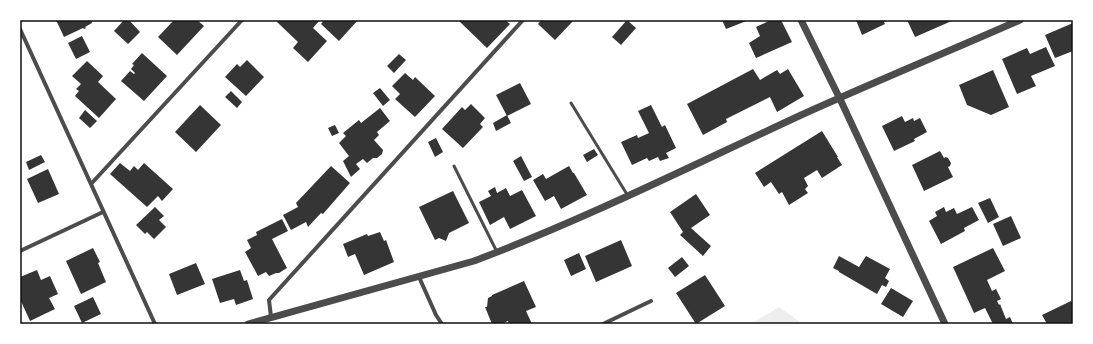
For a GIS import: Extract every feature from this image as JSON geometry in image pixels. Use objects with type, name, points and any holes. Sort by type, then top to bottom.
[{"type":"street","points":[[91,184],[242,20]]},
{"type":"street","points":[[271,317],[268,300],[523,20]]},
{"type":"street","points":[[801,20],[840,98],[945,324]]},
{"type":"street","points":[[248,324],[474,261],[536,237],[840,98],[1020,20]]},
{"type":"street","points":[[20,29],[155,324]]},
{"type":"street","points":[[20,250],[103,212]]},
{"type":"street","points":[[418,277],[436,316],[442,324]]},
{"type":"street","points":[[603,324],[650,301]]},
{"type":"lane","points":[[571,102],[628,196]]},
{"type":"lane","points":[[454,166],[497,252]]},
{"type":"shaded area","points":[[779,307],[803,324],[751,324]]},
{"type":"building","points":[[56,20],[91,20],[92,23],[84,29],[83,28],[64,37]]},
{"type":"building","points":[[124,20],[129,20],[140,32],[128,44],[114,31]]},
{"type":"building","points":[[174,20],[197,20],[204,26],[177,55],[158,37]]},
{"type":"building","points":[[278,20],[320,20],[313,28],[327,41],[308,62],[293,48],[298,42],[277,22]]},
{"type":"building","points":[[324,20],[358,20],[339,41],[321,24]]},
{"type":"building","points":[[458,20],[505,20],[510,24],[487,48]]},
{"type":"building","points":[[541,20],[574,20],[555,40],[538,24]]},
{"type":"building","points":[[627,20],[636,28],[621,45],[612,37]]},
{"type":"building","points":[[722,20],[749,20],[726,29]]},
{"type":"building","points":[[771,20],[781,20],[792,42],[756,58],[749,43],[760,36],[756,27]]},
{"type":"building","points":[[856,20],[889,20],[884,22],[885,24],[862,35]]},
{"type":"building","points":[[907,20],[954,20],[915,37]]},
{"type":"building","points":[[1073,23],[1073,51],[1055,58],[1045,35]]},
{"type":"building","points":[[82,36],[90,52],[76,59],[68,43]]},
{"type":"building","points":[[1046,47],[1055,66],[1031,76],[1036,86],[1017,94],[1002,59],[1027,48],[1030,54]]},
{"type":"building","points":[[142,53],[167,76],[144,101],[121,81],[130,71],[134,74],[135,73],[131,69],[134,65],[132,64]]},
{"type":"building","points":[[399,54],[406,60],[394,73],[387,66]]},
{"type":"building","points":[[247,60],[264,77],[246,96],[225,77],[237,64],[240,67]]},
{"type":"building","points":[[87,61],[103,76],[98,82],[116,99],[99,118],[75,96],[79,91],[76,89],[81,84],[72,76]]},
{"type":"building","points":[[753,69],[760,80],[777,70],[780,74],[788,69],[804,96],[777,112],[770,97],[726,119],[727,122],[703,135],[687,104]]},
{"type":"building","points":[[993,70],[1009,107],[991,115],[967,105],[959,85]]},
{"type":"building","points":[[405,73],[413,80],[415,77],[435,96],[415,117],[395,99],[400,94],[392,86]]},
{"type":"building","points":[[520,83],[531,104],[507,116],[496,95]]},
{"type":"building","points":[[380,88],[390,100],[383,106],[373,93]]},
{"type":"building","points":[[231,91],[242,102],[237,108],[225,97]]},
{"type":"building","points":[[471,104],[485,118],[480,124],[483,127],[463,148],[442,129],[462,107],[465,110]]},
{"type":"building","points":[[200,105],[221,125],[196,152],[175,132]]},
{"type":"building","points":[[651,105],[662,127],[665,125],[676,148],[666,153],[669,158],[660,161],[658,157],[649,161],[647,158],[632,165],[621,142],[637,135],[638,138],[649,133],[638,111]]},
{"type":"building","points":[[380,108],[390,121],[377,132],[379,135],[374,140],[383,150],[382,154],[377,158],[373,158],[367,163],[363,159],[356,164],[360,169],[351,177],[343,161],[349,156],[339,143],[346,136],[343,133],[359,120],[361,123]]},
{"type":"building","points":[[85,110],[97,121],[90,128],[79,118]]},
{"type":"building","points":[[507,115],[511,123],[496,131],[493,123]]},
{"type":"building","points":[[902,116],[905,122],[913,118],[914,121],[920,118],[927,132],[914,139],[915,141],[894,151],[882,126]]},
{"type":"building","points":[[335,125],[339,133],[332,136],[328,128]]},
{"type":"building","points":[[822,131],[842,165],[822,178],[817,170],[804,178],[808,186],[805,189],[808,193],[789,205],[782,192],[779,194],[771,182],[764,187],[755,173]]},
{"type":"building","points":[[436,138],[443,152],[435,157],[428,142]]},
{"type":"building","points":[[594,149],[598,155],[587,162],[583,155]]},
{"type":"building","points":[[940,151],[944,158],[948,158],[951,163],[948,167],[953,177],[924,191],[912,165]]},
{"type":"building","points":[[41,155],[45,162],[29,170],[26,162]]},
{"type":"building","points":[[521,156],[532,177],[524,181],[513,161]]},
{"type":"building","points":[[120,163],[130,171],[134,166],[138,170],[144,163],[173,189],[162,201],[158,196],[147,207],[110,174]]},
{"type":"building","points":[[331,166],[350,183],[323,214],[321,213],[308,227],[306,222],[291,230],[283,215],[298,207],[296,203]]},
{"type":"building","points":[[569,166],[587,195],[561,209],[554,196],[545,201],[533,180],[543,174],[546,179]]},
{"type":"building","points":[[48,169],[59,194],[38,203],[27,179]]},
{"type":"building","points":[[495,187],[497,193],[506,188],[510,196],[522,190],[536,216],[510,229],[504,217],[490,225],[479,202],[491,196],[488,191]]},
{"type":"building","points":[[453,191],[469,223],[449,233],[446,241],[439,238],[435,240],[419,207]]},
{"type":"building","points":[[696,194],[710,215],[691,228],[711,246],[703,256],[680,235],[683,232],[670,212]]},
{"type":"building","points":[[990,198],[999,217],[988,223],[978,203]]},
{"type":"building","points":[[155,207],[164,216],[159,220],[166,227],[154,239],[147,232],[145,234],[136,225]]},
{"type":"building","points":[[944,207],[946,212],[954,208],[957,214],[972,207],[979,220],[964,228],[965,231],[941,244],[929,221],[937,216],[935,212]]},
{"type":"building","points":[[1011,216],[1021,238],[1003,246],[993,224]]},
{"type":"building","points":[[282,219],[288,231],[272,239],[287,268],[279,273],[269,276],[266,272],[258,276],[245,252],[251,248],[247,240],[257,235],[256,232]]},
{"type":"building","points":[[380,232],[384,241],[386,240],[394,262],[364,275],[355,254],[348,257],[343,244],[367,234],[368,236]]},
{"type":"building","points":[[621,240],[632,266],[596,282],[585,256]]},
{"type":"building","points":[[93,248],[100,262],[98,263],[106,282],[81,294],[66,261]]},
{"type":"building","points":[[993,248],[1005,271],[987,280],[992,291],[996,289],[1001,299],[997,301],[999,305],[1000,304],[1006,319],[1010,317],[1013,324],[993,324],[985,308],[974,313],[953,267]]},
{"type":"building","points":[[579,253],[586,269],[571,276],[564,260]]},
{"type":"building","points":[[839,256],[859,267],[866,256],[890,269],[885,278],[889,281],[886,287],[882,285],[877,294],[839,272],[833,268]]},
{"type":"building","points":[[682,257],[689,266],[675,277],[668,268]]},
{"type":"building","points":[[196,263],[205,284],[177,295],[169,274]]},
{"type":"building","points":[[37,270],[41,280],[50,276],[58,294],[49,298],[55,309],[30,321],[20,299],[20,277]]},
{"type":"building","points":[[240,270],[244,281],[247,280],[253,299],[236,305],[234,299],[220,303],[212,279]]},
{"type":"building","points":[[705,275],[725,306],[696,324],[676,293]]},
{"type":"building","points":[[524,281],[536,307],[526,311],[532,324],[509,324],[508,321],[501,324],[492,324],[485,307],[487,307],[488,298]]},
{"type":"building","points":[[891,288],[913,301],[903,317],[881,304]]},
{"type":"building","points":[[93,297],[101,314],[82,323],[74,306]]},
{"type":"building","points":[[1071,301],[1073,304],[1073,324],[1047,324],[1042,315]]}]
